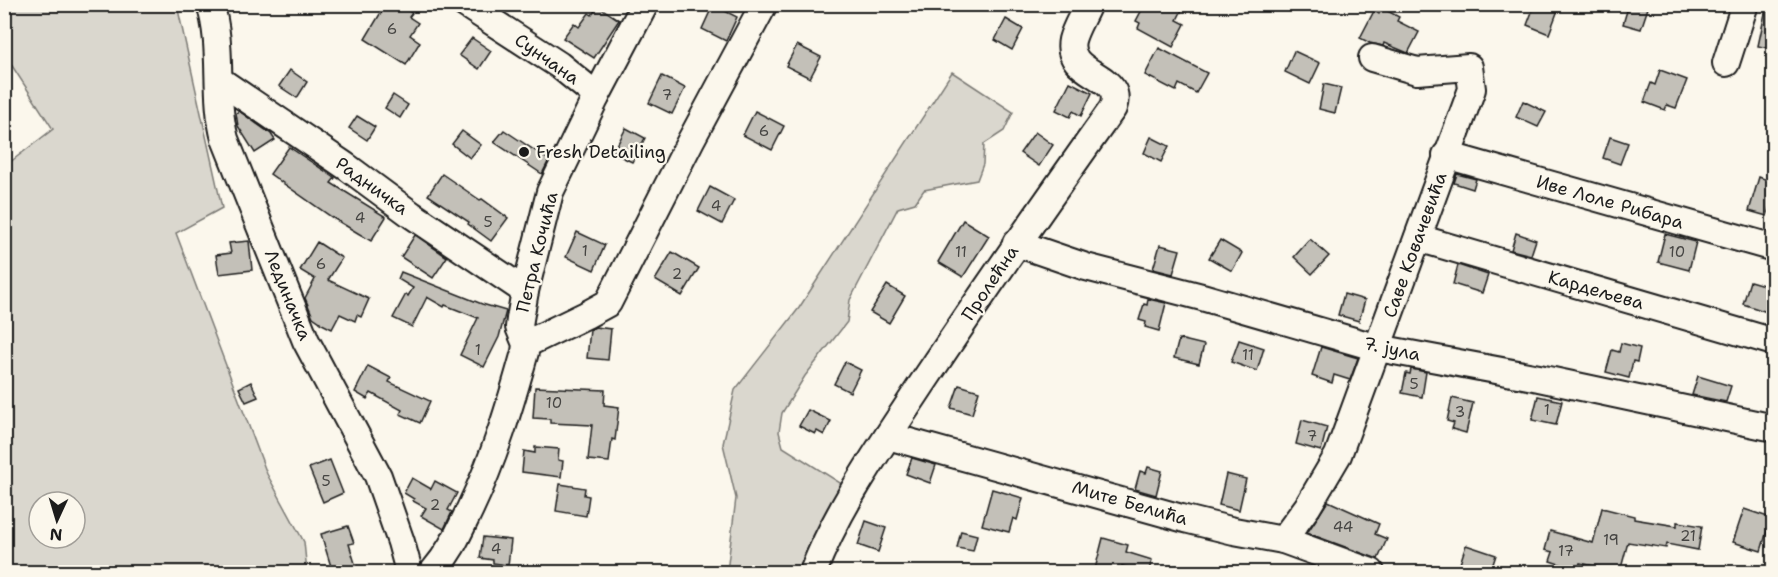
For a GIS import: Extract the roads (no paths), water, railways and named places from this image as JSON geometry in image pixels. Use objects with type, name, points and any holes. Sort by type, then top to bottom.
[{"type":"street","name":"Лединачка","points":[[210,4],[218,35],[222,128],[233,161],[306,341],[378,476],[402,542],[407,573]]},
{"type":"street","name":"Сунчана","points":[[465,4],[559,64],[596,97]]},
{"type":"street","name":"Петра Кочића","points":[[433,573],[450,551],[481,486],[507,419],[525,352],[526,344],[519,327],[525,291],[550,192],[645,4]]},
{"type":"street","points":[[526,344],[608,303],[691,140],[764,4]]},
{"type":"street","name":"Пролећна","points":[[813,573],[833,526],[888,436],[1016,243],[1113,108],[1115,98],[1112,88],[1080,64],[1074,57],[1072,49],[1072,40],[1088,4]]},
{"type":"street","points":[[1726,63],[1745,4]]},
{"type":"street","name":"Саве Ковачевића","points":[[1283,540],[1308,506],[1338,455],[1472,89],[1469,67],[1417,71],[1372,58]]},
{"type":"street","name":"Радничка","points":[[219,80],[525,291]]},
{"type":"street","name":"Иве Лоле Рибара","points":[[1446,155],[1773,249]]},
{"type":"street","name":"Кардељева","points":[[1418,238],[1773,342]]},
{"type":"street","name":"7. јула","points":[[1016,243],[1086,267],[1202,297],[1378,348],[1539,378],[1773,428]]},
{"type":"street","name":"Мите Белића","points":[[888,436],[1185,519],[1283,540],[1371,573]]},
{"type":"place","name":"Fresh Detailing","points":[[524,152]]}]
